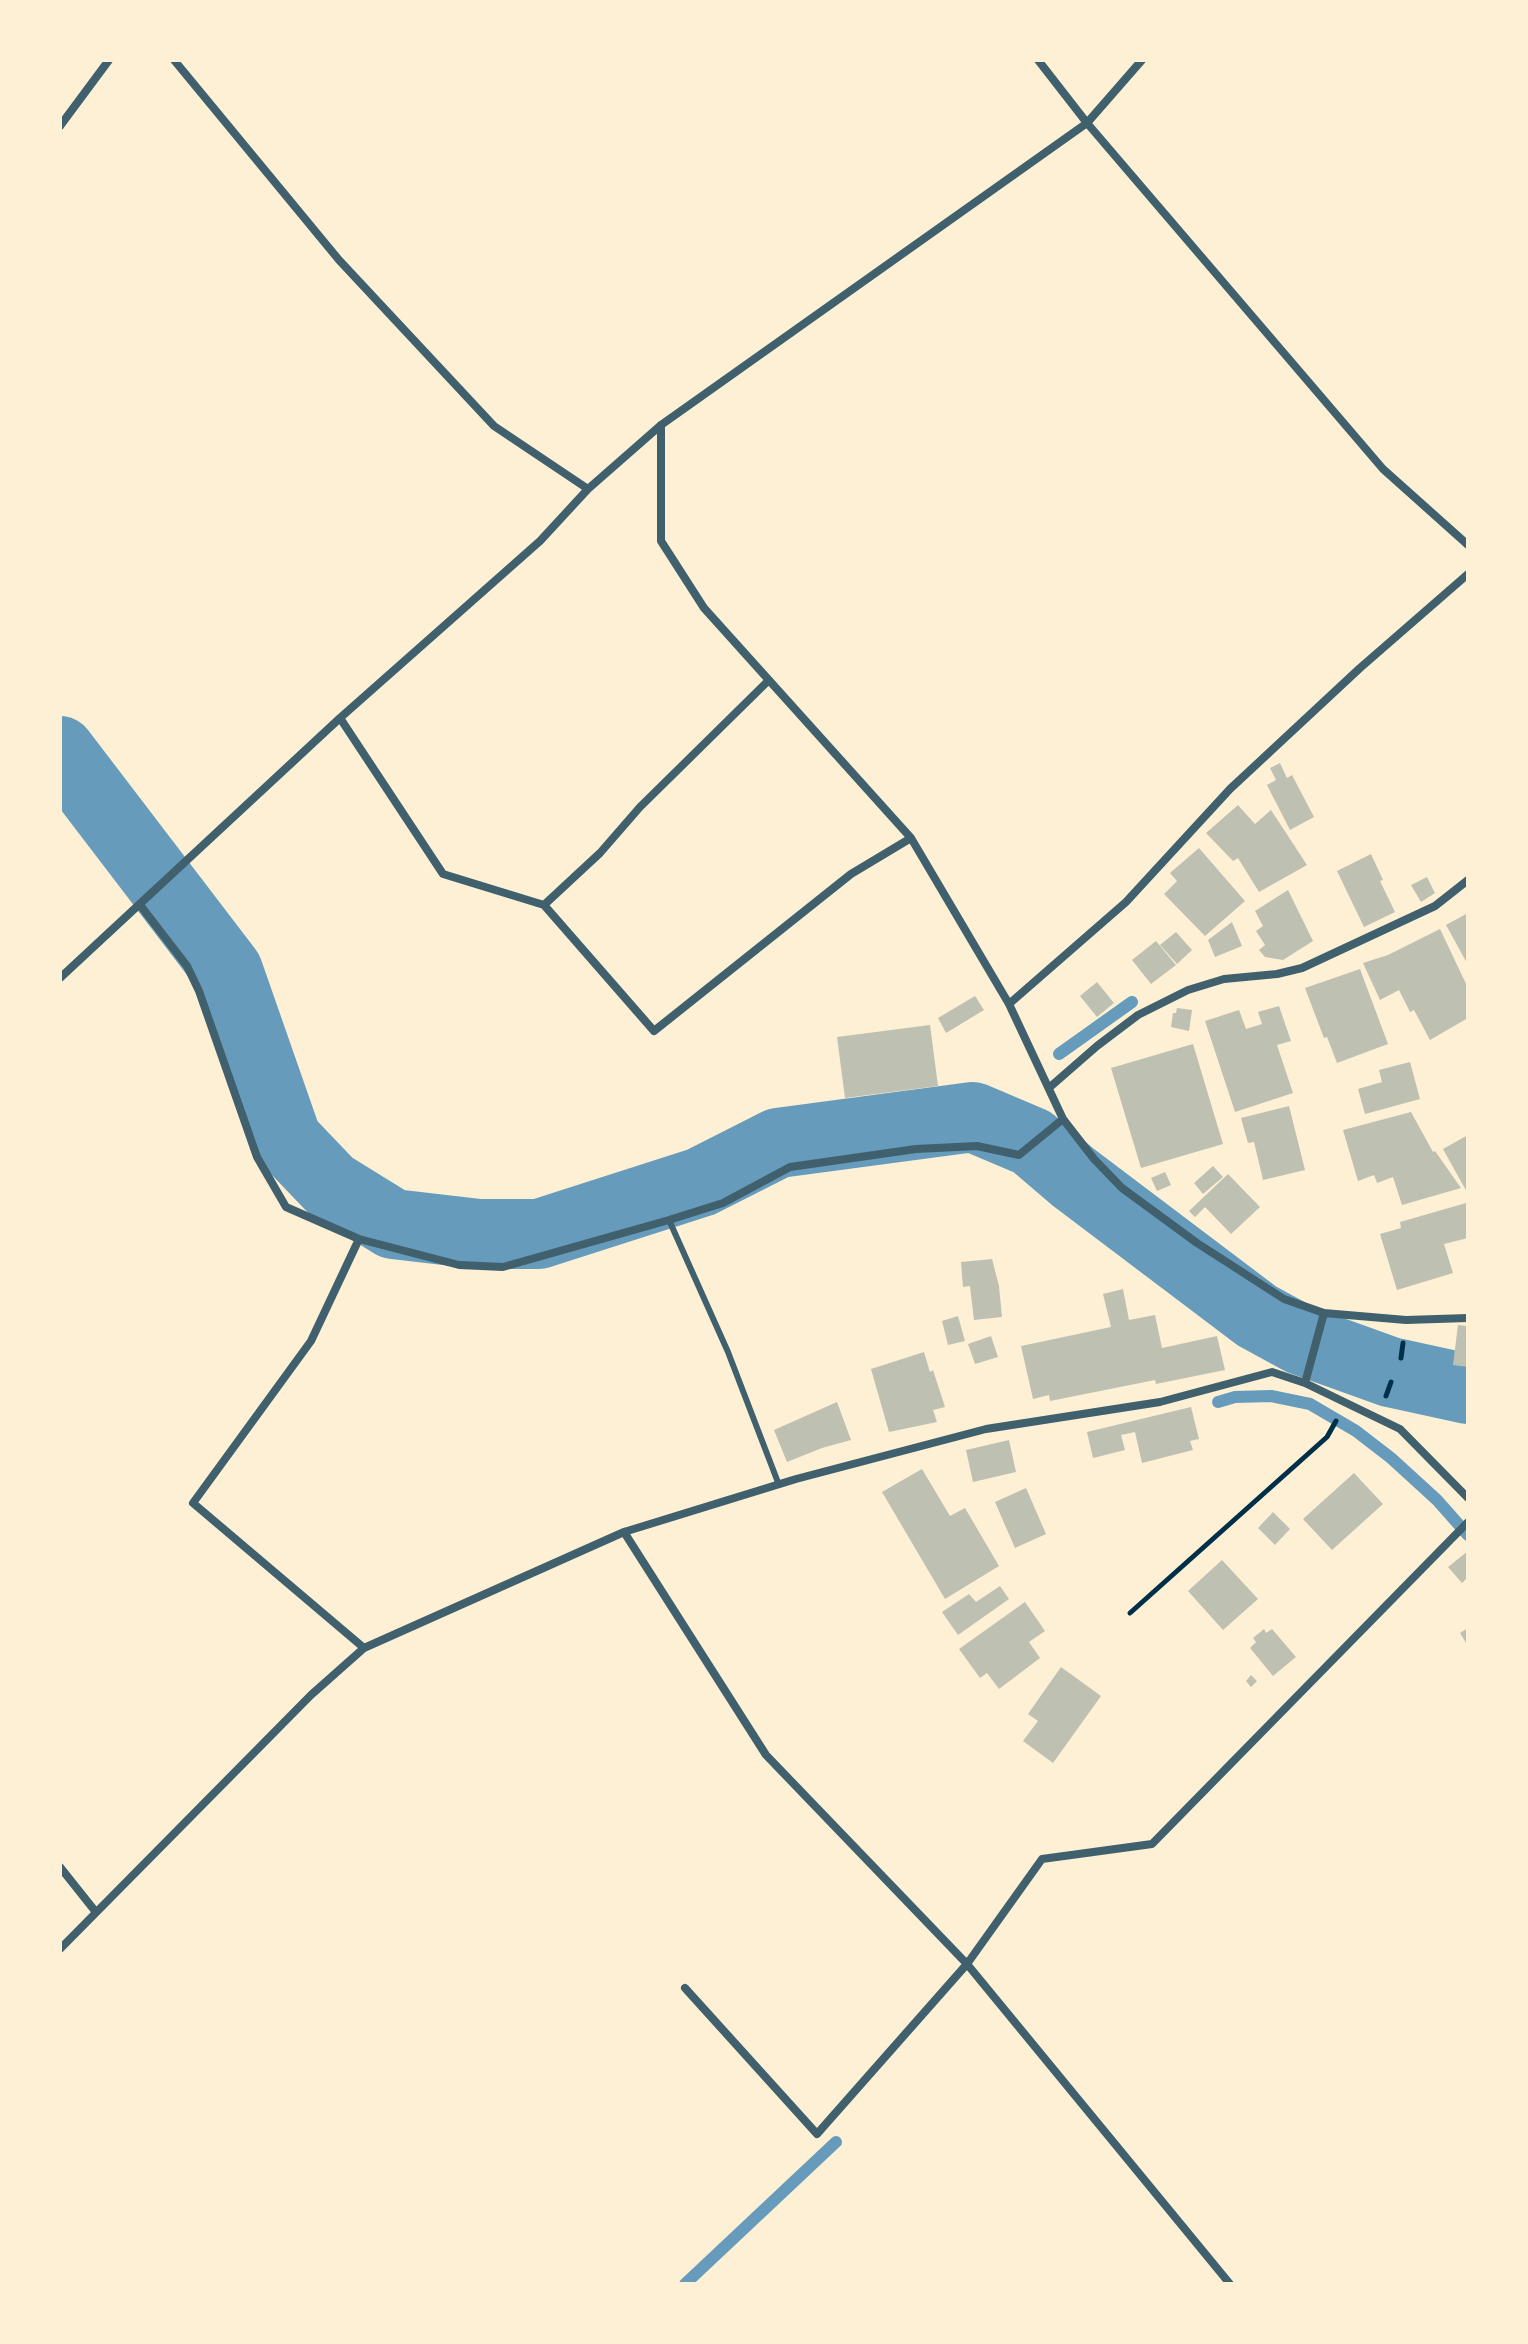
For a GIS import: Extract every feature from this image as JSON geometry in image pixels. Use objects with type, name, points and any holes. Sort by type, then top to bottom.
[{"type":"street","points":[[60,126],[109,60]]},
{"type":"street","points":[[1038,60],[1087,123],[1383,469],[1468,545]]},
{"type":"street","points":[[60,978],[340,718],[540,541],[588,489],[661,425],[1087,123],[1142,60]]},
{"type":"street","points":[[180,62],[339,260],[494,426],[588,489]]},
{"type":"street","points":[[661,425],[661,541],[704,608],[911,838],[1009,1004],[1063,1119],[1094,1159],[1122,1188],[1197,1243],[1284,1299],[1324,1313],[1406,1320],[1468,1318]]},
{"type":"street","points":[[1009,1004],[1126,902],[1230,789],[1360,668],[1468,574]]},
{"type":"street","points":[[544,905],[600,853],[640,807],[769,680]]},
{"type":"street","points":[[340,718],[443,874],[544,905],[654,1031],[851,874],[911,838]]},
{"type":"street","points":[[1050,1087],[1138,1015],[1176,996],[1224,979],[1277,974],[1302,968],[1435,906],[1468,880]]},
{"type":"street","points":[[140,905],[187,966],[199,991],[257,1157],[286,1207],[359,1239],[459,1265],[503,1267],[669,1220],[723,1203],[790,1167],[916,1149],[977,1146],[1019,1155],[1063,1119]]},
{"type":"street","points":[[359,1239],[311,1341],[193,1503],[364,1648]]},
{"type":"street","points":[[1305,1383],[1324,1313]]},
{"type":"street","points":[[60,1949],[311,1695],[364,1648],[624,1532],[779,1485],[986,1429],[1160,1402],[1272,1372],[1305,1383],[1400,1429],[1468,1498]]},
{"type":"street","points":[[685,1988],[817,2134],[967,1964],[1042,1859],[1152,1844],[1464,1527]]},
{"type":"street","points":[[624,1532],[766,1755],[967,1964],[1230,2284]]},
{"type":"street","points":[[60,1867],[95,1911]]},
{"type":"lane","points":[[669,1220],[728,1352],[779,1485]]},
{"type":"path","points":[[1130,1613],[1327,1437],[1333,1426]]},
{"type":"building","points":[[1280,763],[1287,778],[1292,775],[1314,817],[1290,830],[1267,785],[1276,780],[1270,768]]},
{"type":"building","points":[[1238,805],[1255,824],[1271,810],[1307,865],[1259,892],[1238,858],[1233,861],[1206,833]]},
{"type":"building","points":[[1199,848],[1245,901],[1205,936],[1164,894],[1177,881],[1170,873]]},
{"type":"building","points":[[1371,854],[1395,912],[1364,927],[1337,871]]},
{"type":"building","points":[[1427,877],[1435,893],[1421,902],[1411,885]]},
{"type":"building","points":[[1288,890],[1313,941],[1283,960],[1265,957],[1259,950],[1265,945],[1256,931],[1263,926],[1255,911]]},
{"type":"building","points":[[1468,913],[1468,965],[1446,925]]},
{"type":"building","points":[[1232,922],[1242,946],[1215,957],[1208,940]]},
{"type":"building","points":[[1440,929],[1468,988],[1468,1018],[1430,1040],[1399,990],[1380,1000],[1363,963],[1388,955]]},
{"type":"building","points":[[1176,932],[1192,950],[1177,964],[1160,945]]},
{"type":"building","points":[[1156,941],[1176,965],[1151,984],[1132,960]]},
{"type":"building","points":[[1360,969],[1388,1044],[1337,1063],[1305,988]]},
{"type":"building","points":[[1097,982],[1114,1003],[1097,1017],[1080,996]]},
{"type":"building","points":[[975,996],[984,1010],[946,1033],[938,1018]]},
{"type":"building","points":[[1279,1006],[1291,1041],[1277,1045],[1293,1093],[1235,1112],[1205,1021],[1239,1010],[1246,1029],[1262,1024],[1258,1012]]},
{"type":"building","points":[[1177,1008],[1192,1010],[1189,1031],[1171,1027]]},
{"type":"building","points":[[930,1025],[938,1086],[845,1098],[837,1037]]},
{"type":"building","points":[[1193,1044],[1223,1144],[1141,1168],[1111,1068]]},
{"type":"building","points":[[1410,1062],[1420,1099],[1365,1114],[1358,1089],[1382,1082],[1379,1070]]},
{"type":"building","points":[[1289,1106],[1305,1170],[1263,1180],[1254,1142],[1248,1143],[1241,1118]]},
{"type":"building","points":[[1411,1112],[1433,1152],[1461,1188],[1402,1205],[1393,1177],[1377,1183],[1374,1175],[1358,1181],[1343,1130]]},
{"type":"building","points":[[1468,1135],[1468,1194],[1443,1149]]},
{"type":"building","points":[[1213,1166],[1223,1177],[1203,1194],[1194,1183]]},
{"type":"building","points":[[1165,1172],[1171,1185],[1157,1191],[1151,1178]]},
{"type":"building","points":[[1228,1174],[1260,1207],[1231,1234],[1205,1207],[1195,1217],[1189,1211]]},
{"type":"building","points":[[1466,1203],[1468,1238],[1444,1244],[1453,1273],[1397,1290],[1380,1234],[1401,1228],[1400,1222]]},
{"type":"building","points":[[992,1259],[1002,1317],[974,1320],[970,1286],[963,1287],[961,1262]]},
{"type":"building","points":[[1123,1289],[1129,1320],[1155,1315],[1162,1348],[1217,1336],[1225,1370],[1050,1401],[1049,1395],[1033,1399],[1021,1346],[1111,1327],[1103,1294]]},
{"type":"building","points":[[958,1316],[965,1341],[948,1345],[942,1321]]},
{"type":"building","points":[[1458,1325],[1468,1326],[1468,1367],[1453,1365]]},
{"type":"building","points":[[991,1336],[998,1357],[975,1364],[968,1344]]},
{"type":"building","points":[[924,1352],[945,1407],[933,1410],[937,1422],[889,1432],[871,1369]]},
{"type":"building","points":[[837,1402],[851,1440],[787,1462],[774,1430]]},
{"type":"building","points":[[1191,1407],[1199,1439],[1190,1441],[1193,1450],[1142,1463],[1135,1432],[1121,1435],[1125,1450],[1093,1458],[1087,1432]]},
{"type":"building","points":[[1009,1440],[1016,1472],[973,1482],[966,1450]]},
{"type":"building","points":[[922,1469],[950,1516],[965,1508],[999,1566],[945,1599],[882,1492]]},
{"type":"building","points":[[1354,1473],[1383,1504],[1332,1550],[1303,1519]]},
{"type":"building","points":[[1026,1488],[1046,1534],[1015,1548],[995,1502]]},
{"type":"building","points":[[1273,1512],[1290,1529],[1275,1545],[1258,1528]]},
{"type":"building","points":[[1468,1551],[1468,1577],[1462,1583],[1448,1567]]},
{"type":"building","points":[[1222,1560],[1258,1599],[1223,1630],[1188,1591]]},
{"type":"building","points":[[1000,1586],[1009,1599],[958,1635],[942,1612],[969,1594],[976,1602]]},
{"type":"building","points":[[1025,1602],[1045,1631],[1029,1642],[1040,1658],[999,1689],[987,1673],[980,1678],[959,1649]]},
{"type":"building","points":[[1468,1628],[1468,1646],[1460,1633]]},
{"type":"building","points":[[1264,1629],[1266,1633],[1272,1629],[1296,1657],[1273,1676],[1250,1648],[1256,1642],[1253,1638]]},
{"type":"building","points":[[1061,1667],[1101,1696],[1053,1763],[1023,1741],[1038,1721],[1028,1714]]},
{"type":"building","points":[[1251,1675],[1257,1681],[1251,1687],[1246,1681]]},
{"type":"waterway","points":[[60,751],[228,971],[287,1140],[330,1185],[393,1224],[479,1234],[539,1234],[701,1182],[778,1143],[973,1117],[1032,1142],[1073,1177],[1257,1316],[1301,1340],[1390,1372],[1468,1389]]},
{"type":"waterway","points":[[1059,1054],[1132,1002]]},
{"type":"waterway","points":[[1218,1402],[1235,1397],[1271,1396],[1310,1404],[1356,1431],[1391,1458],[1437,1500],[1468,1535]]},
{"type":"waterway","points":[[685,2284],[836,2142]]}]
